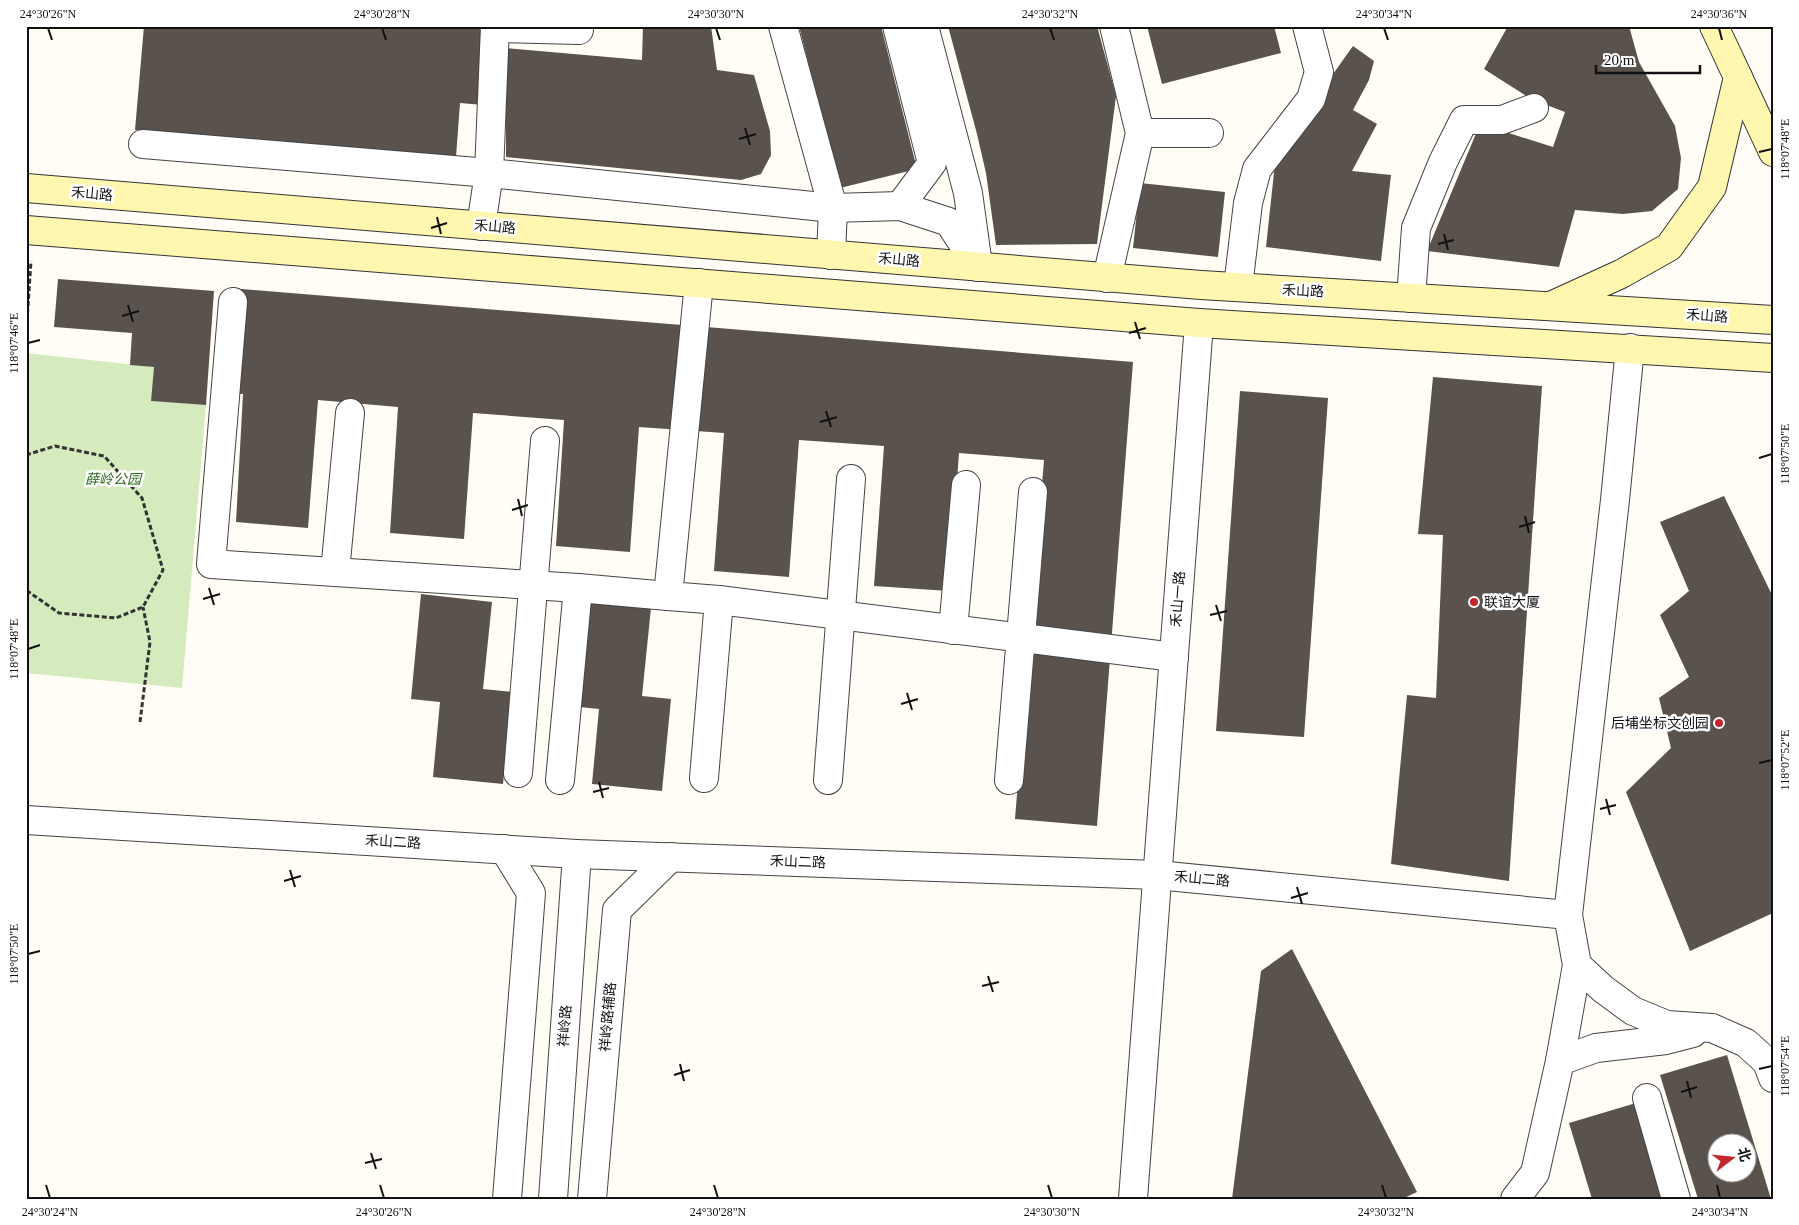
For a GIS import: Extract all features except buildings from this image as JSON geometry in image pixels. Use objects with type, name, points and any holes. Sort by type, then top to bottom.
[{"type":"main road","points":[[1714,26],[1773,152]]},
{"type":"main road","points":[[1550,306],[1621,274],[1669,247],[1712,187],[1738,77]]},
{"type":"main road","name":"禾山路","points":[[26,188],[1107,278],[1773,320]]},
{"type":"main road","points":[[30,230],[1199,323],[1773,358]]},
{"type":"street","points":[[482,226],[489,173],[495,27],[578,30],[579,26]]},
{"type":"street","points":[[783,26],[833,208],[831,255]]},
{"type":"street","points":[[897,26],[932,163],[900,206]]},
{"type":"street","points":[[924,26],[968,193],[978,267]]},
{"type":"street","points":[[1107,278],[1140,133],[1114,26]]},
{"type":"street","points":[[1238,287],[1248,203],[1257,169],[1311,99],[1319,72],[1307,26]]},
{"type":"street","points":[[1411,298],[1416,228],[1443,162],[1464,120],[1502,120],[1534,108]]},
{"type":"street","points":[[1140,133],[1209,133]]},
{"type":"street","points":[[143,144],[489,173],[833,208],[900,206],[949,222],[978,267]]},
{"type":"street","points":[[668,596],[699,283]]},
{"type":"street","points":[[233,302],[211,564],[578,588],[719,600],[1174,657]]},
{"type":"street","name":"禾山一路","points":[[1133,1199],[1199,323]]},
{"type":"street","points":[[1516,1199],[1535,1173],[1560,1061],[1577,965],[1568,914],[1615,500],[1630,348]]},
{"type":"street","points":[[335,572],[350,413]]},
{"type":"street","points":[[518,774],[545,440]]},
{"type":"street","points":[[828,780],[851,479]]},
{"type":"street","points":[[953,630],[966,485]]},
{"type":"street","points":[[1009,780],[1033,492]]},
{"type":"street","points":[[560,780],[578,588]]},
{"type":"street","points":[[704,778],[719,600]]},
{"type":"street","name":"禾山二路","points":[[26,820],[577,854],[1157,875],[1568,914]]},
{"type":"street","points":[[504,849],[531,893],[507,1199]]},
{"type":"street","name":"祥岭路","points":[[553,1199],[577,854]]},
{"type":"street","name":"祥岭路辅路","points":[[592,1199],[617,910],[671,857]]},
{"type":"street","points":[[1577,965],[1603,989],[1632,1011],[1667,1025],[1712,1028],[1746,1044],[1767,1062],[1773,1078]]},
{"type":"street","points":[[1560,1061],[1596,1048],[1666,1040],[1712,1028]]},
{"type":"street","points":[[1647,1098],[1676,1199]]},
{"type":"path","points":[[26,336],[30,230]]},
{"type":"path","points":[[26,455],[55,446],[104,456],[142,498],[164,570],[143,607],[116,618],[59,614],[26,590]]},
{"type":"path","points":[[140,722],[150,642],[143,607]]},
{"type":"green space","name":"薛岭公园","points":[[26,353],[154,367],[151,401],[206,405],[182,688],[26,673]]},
{"type":"place","name":"联谊大厦","points":[[1474,602]]},
{"type":"place","name":"后埔坐标文创园","points":[[1719,723]]}]
